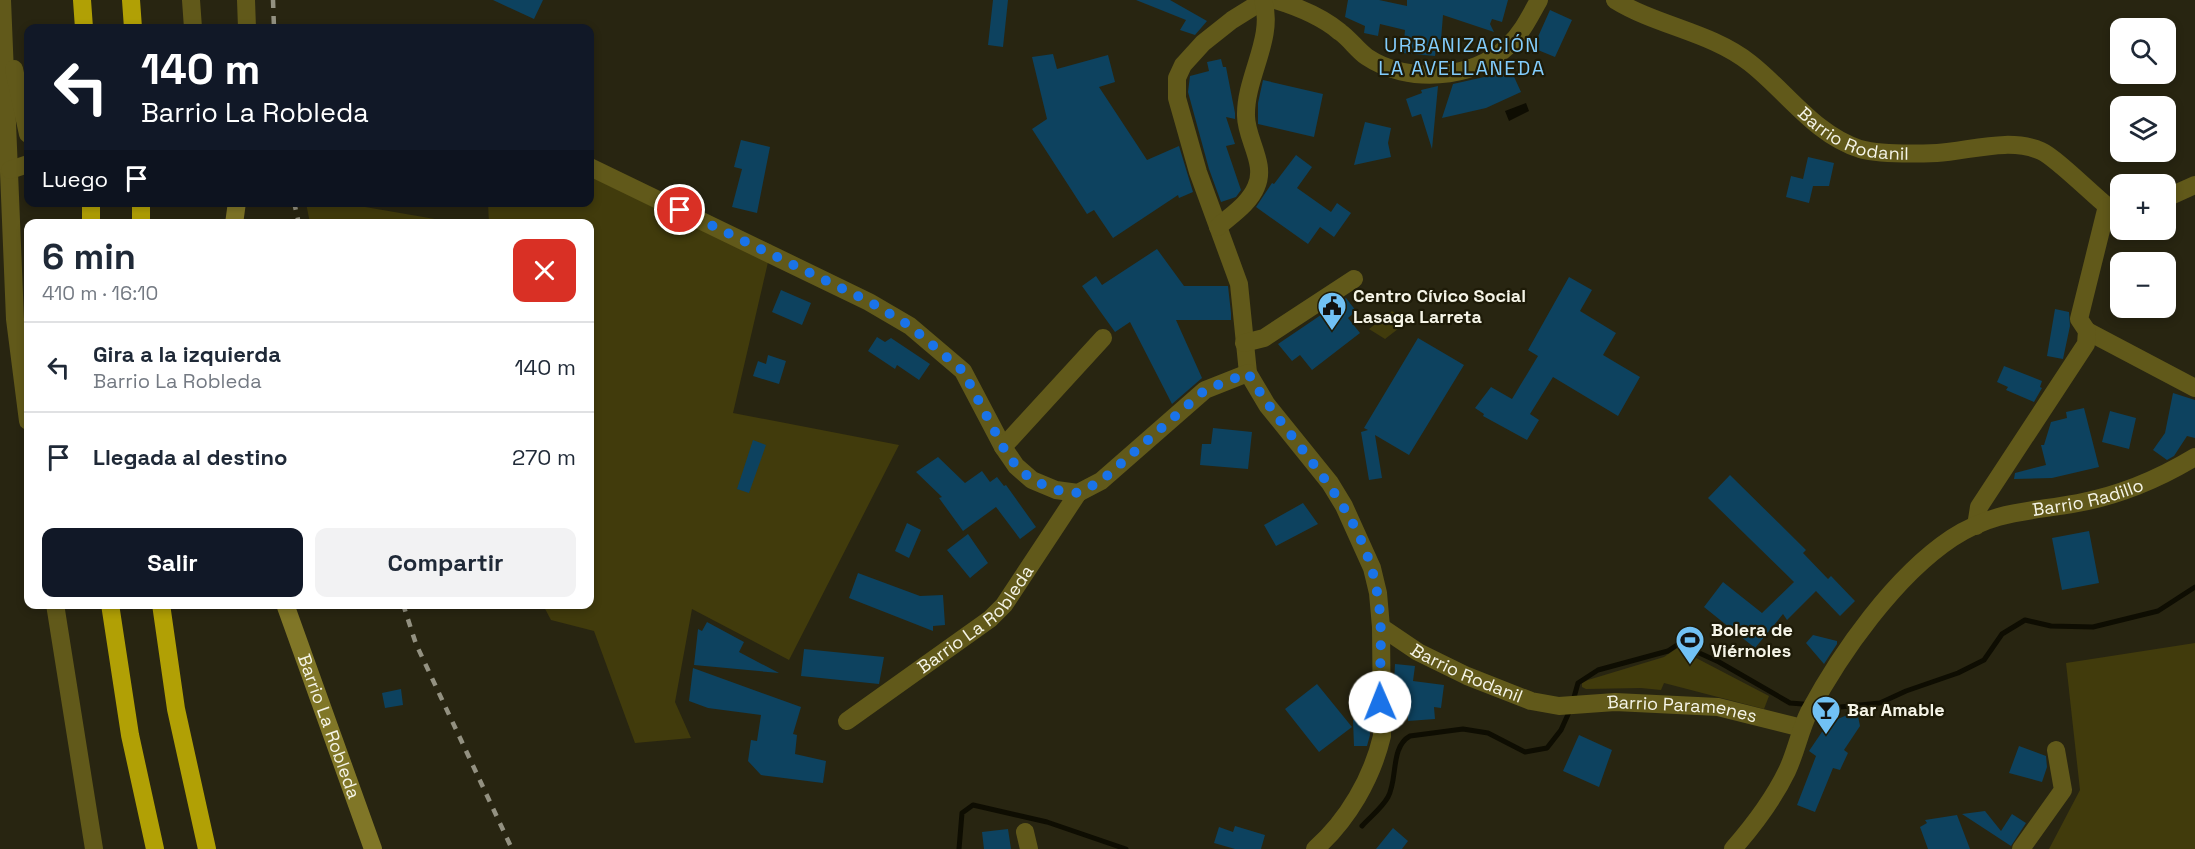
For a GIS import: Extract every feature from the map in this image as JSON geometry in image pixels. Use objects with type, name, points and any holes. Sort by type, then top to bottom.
[{"type":"highway","points":[[82,0],[84,24]]},
{"type":"highway","points":[[131,0],[133,24]]},
{"type":"highway","points":[[111,609],[130,735],[155,849]]},
{"type":"highway","points":[[162,609],[177,709],[207,849]]},
{"type":"street","points":[[2,0],[15,319],[24,390]]},
{"type":"street","points":[[191,0],[193,24]]},
{"type":"street","points":[[246,0],[247,24]]},
{"type":"street","points":[[1218,227],[1244,204],[1257,187],[1259,168],[1246,118],[1247,96],[1268,16],[1264,0],[1232,20],[1203,43],[1184,65],[1177,78],[1177,98],[1198,172],[1218,227],[1239,284],[1248,373],[1267,405],[1330,483],[1344,506],[1372,568],[1381,627],[1382,736],[1376,760],[1353,804],[1315,849]]},
{"type":"street","points":[[1275,0],[1308,11],[1340,31],[1366,56],[1384,67],[1420,76],[1460,71],[1488,60],[1507,48],[1539,0]]},
{"type":"street","name":"Barrio Rodanil","points":[[1615,0],[1634,12],[1726,48],[1743,58],[1823,129],[1844,143],[1883,152],[1936,153],[2007,145],[2041,151],[2110,203]]},
{"type":"street","points":[[4,30],[24,117]]},
{"type":"street","points":[[10,170],[24,165]]},
{"type":"street","points":[[594,169],[870,302],[910,326],[963,371],[1003,447],[1016,466],[1032,480],[1056,490],[1078,493]]},
{"type":"street","points":[[2176,194],[2195,185]]},
{"type":"street","points":[[2110,219],[2079,319],[2087,331],[2195,388]]},
{"type":"street","points":[[1244,343],[1264,338],[1354,279]]},
{"type":"street","points":[[1976,526],[1979,507],[2086,344],[2087,331]]},
{"type":"street","points":[[1003,447],[1102,338]]},
{"type":"street","name":"Barrio La Robleda","points":[[847,721],[990,619],[1004,605],[1041,553],[1078,493],[1101,481],[1205,390],[1248,373]]},
{"type":"street","name":"Barrio Radillo","points":[[1802,728],[1810,710],[1862,626],[1922,563],[1952,538],[1996,515],[2079,503],[2134,489],[2195,457]]},
{"type":"street","points":[[56,609],[94,849]]},
{"type":"street","name":"Barrio La Robleda","points":[[287,609],[373,849]]},
{"type":"street","name":"Barrio Rodanil","points":[[1381,627],[1418,652],[1467,676],[1531,701],[1559,706]]},
{"type":"street","name":"Barrio Paramenes","points":[[1559,706],[1615,702],[1718,707],[1802,728]]},
{"type":"street","points":[[1733,849],[1759,820],[1787,770],[1802,728]]},
{"type":"street","points":[[2021,849],[2063,790],[2056,750]]},
{"type":"shaded area","points":[[1526,103],[1529,111],[1509,121],[1505,111]]},
{"type":"shaded area","points":[[594,169],[772,245],[733,413],[899,445],[789,660],[692,609],[675,702],[691,738],[635,743],[594,631],[551,620],[545,609],[594,609],[594,219],[489,219],[488,207],[594,207]]},
{"type":"shaded area","points":[[307,207],[365,207],[435,219],[309,219]]},
{"type":"shaded area","points":[[1392,311],[1407,322],[1385,339],[1369,329]]},
{"type":"shaded area","points":[[2195,643],[2195,849],[2049,849],[2080,790],[2066,663]]},
{"type":"shaded area","name":"Bolera de Viérnoles","points":[[1677,648],[1769,696],[1764,709],[1664,683],[1661,690],[1586,689],[1582,687],[1582,683],[1588,680],[1664,657]]},
{"type":"building","points":[[493,0],[543,0],[534,19]]},
{"type":"building","points":[[993,0],[1008,0],[1003,47],[988,45]]},
{"type":"building","points":[[1136,0],[1170,0],[1207,21],[1195,35],[1180,30],[1186,20]]},
{"type":"building","points":[[1348,0],[1379,0],[1407,6],[1407,0],[1508,0],[1502,22],[1492,19],[1490,24],[1494,32],[1443,15],[1441,40],[1437,39],[1435,56],[1403,53],[1405,30],[1380,24],[1378,36],[1364,33],[1365,26],[1345,17]]},
{"type":"building","points":[[1550,10],[1572,20],[1555,57],[1533,48]]},
{"type":"building","points":[[1053,54],[1057,69],[1108,55],[1115,82],[1099,87],[1147,160],[1179,146],[1193,192],[1179,198],[1178,195],[1113,238],[1094,210],[1087,214],[1032,129],[1047,119],[1032,57]]},
{"type":"building","points":[[1221,59],[1223,67],[1226,67],[1235,113],[1235,119],[1226,117],[1235,144],[1226,146],[1241,190],[1236,197],[1221,202],[1209,169],[1188,92],[1190,76],[1209,71],[1207,62]]},
{"type":"building","points":[[1510,68],[1521,92],[1486,108],[1442,118],[1453,84],[1493,75]]},
{"type":"building","points":[[1263,80],[1323,94],[1314,137],[1258,124],[1258,103]]},
{"type":"building","points":[[1438,86],[1432,149],[1421,114],[1412,117],[1406,99],[1422,93],[1421,90]]},
{"type":"building","points":[[1365,122],[1391,128],[1388,143],[1391,157],[1354,165]]},
{"type":"building","points":[[741,140],[770,147],[757,213],[732,207],[742,169],[734,167]]},
{"type":"building","points":[[1296,155],[1312,167],[1297,188],[1331,212],[1337,203],[1351,213],[1334,237],[1320,227],[1308,244],[1256,207],[1272,183],[1274,184]]},
{"type":"building","points":[[1808,157],[1834,163],[1829,186],[1813,186],[1809,203],[1786,197],[1791,176],[1803,179]]},
{"type":"building","points":[[1157,249],[1184,286],[1228,286],[1231,313],[1231,320],[1176,320],[1202,378],[1172,404],[1130,322],[1115,332],[1082,286],[1096,276],[1102,285]]},
{"type":"building","points":[[1569,277],[1592,290],[1580,311],[1616,333],[1603,355],[1640,377],[1618,416],[1553,377],[1530,414],[1539,420],[1527,440],[1483,416],[1484,414],[1475,408],[1491,387],[1512,399],[1538,356],[1528,350]]},
{"type":"building","points":[[781,290],[811,303],[802,325],[772,312]]},
{"type":"building","name":"Centro Cívico Social Lasaga Larreta","points":[[1346,298],[1356,311],[1348,318],[1360,333],[1312,370],[1300,355],[1292,361],[1278,344]]},
{"type":"building","points":[[2055,309],[2069,312],[2070,326],[2063,359],[2047,356]]},
{"type":"building","points":[[877,337],[885,342],[891,338],[930,364],[919,380],[897,365],[895,369],[868,351]]},
{"type":"building","points":[[1418,338],[1464,365],[1409,455],[1375,435],[1382,478],[1369,480],[1361,432],[1368,430],[1364,428]]},
{"type":"building","points":[[768,355],[786,361],[779,384],[753,376],[758,361],[766,364]]},
{"type":"building","points":[[2004,366],[2042,381],[2040,387],[2042,388],[2034,402],[2006,390],[2008,387],[1997,382]]},
{"type":"building","points":[[2173,393],[2195,400],[2195,438],[2187,436],[2174,456],[2167,460],[2153,450],[2165,433]]},
{"type":"building","points":[[2084,408],[2099,467],[2052,478],[2014,479],[2015,473],[2046,465],[2041,445],[2044,445],[2051,422],[2067,418],[2066,412]]},
{"type":"building","points":[[2110,411],[2136,418],[2129,449],[2102,442]]},
{"type":"building","points":[[1213,428],[1252,432],[1248,469],[1200,465],[1202,444],[1211,444]]},
{"type":"building","points":[[753,440],[766,445],[749,493],[737,489]]},
{"type":"building","points":[[938,457],[965,483],[982,471],[990,482],[997,477],[1004,486],[1006,485],[1036,527],[1020,539],[996,507],[963,531],[939,498],[942,497],[916,472]]},
{"type":"building","points":[[1730,475],[1806,550],[1803,553],[1828,579],[1831,576],[1855,601],[1840,616],[1816,591],[1787,620],[1783,614],[1755,648],[1704,607],[1723,582],[1762,613],[1794,582],[1708,498]]},
{"type":"building","points":[[1303,503],[1318,524],[1276,546],[1264,525]]},
{"type":"building","points":[[907,523],[921,530],[909,558],[895,551]]},
{"type":"building","points":[[2089,531],[2099,583],[2062,590],[2052,538]]},
{"type":"building","points":[[968,534],[988,563],[970,578],[947,550]]},
{"type":"building","points":[[858,573],[920,596],[943,595],[945,625],[933,626],[933,631],[849,598]]},
{"type":"building","points":[[707,622],[744,642],[739,652],[779,673],[694,665],[698,629],[702,631]]},
{"type":"building","points":[[1813,635],[1837,641],[1824,664],[1806,643]]},
{"type":"building","points":[[804,649],[884,657],[879,684],[801,676]]},
{"type":"building","points":[[1395,664],[1415,666],[1413,681],[1444,685],[1441,708],[1434,707],[1435,719],[1408,721],[1408,702],[1393,700]]},
{"type":"building","points":[[693,668],[801,707],[793,734],[797,735],[795,754],[826,761],[823,783],[761,775],[748,761],[751,740],[757,741],[761,715],[708,708],[689,701]]},
{"type":"building","points":[[1317,684],[1352,727],[1319,752],[1285,709]]},
{"type":"building","points":[[401,689],[403,705],[385,708],[382,693]]},
{"type":"building","points":[[1857,711],[1860,726],[1844,750],[1848,753],[1840,770],[1833,768],[1815,812],[1797,805],[1816,756],[1809,751],[1828,723]]},
{"type":"building","points":[[1369,719],[1370,735],[1367,746],[1354,746],[1353,720]]},
{"type":"building","points":[[1579,735],[1612,750],[1599,787],[1563,771]]},
{"type":"building","points":[[2019,746],[2046,756],[2047,767],[2042,782],[2009,773]]},
{"type":"building","points":[[1985,811],[2001,831],[2012,814],[2026,823],[2011,846],[1962,814]]},
{"type":"building","points":[[1957,815],[1970,849],[1928,849],[1920,827],[1927,823],[1925,820]]},
{"type":"building","points":[[1235,826],[1265,835],[1261,849],[1235,849],[1214,843],[1219,827],[1233,832]]},
{"type":"building","points":[[1393,828],[1408,841],[1402,849],[1376,849]]},
{"type":"building","points":[[1008,829],[1011,849],[984,849],[982,832]]},
{"type":"waterway","points":[[1573,701],[1578,683],[1598,670],[1668,651],[1677,645],[1719,662],[1790,703],[1840,707],[1880,703],[1906,691],[1958,673],[1984,660],[2002,634],[2025,620],[2051,626],[2093,627],[2158,611],[2195,587]]},
{"type":"waterway","points":[[1362,826],[1388,797],[1397,755],[1404,741],[1410,736],[1463,729],[1488,733],[1525,752],[1547,748],[1561,730],[1570,710]]},
{"type":"waterway","points":[[959,849],[962,813],[973,805],[1047,822],[1126,849]]},
{"type":"railway","points":[[273,0],[274,24]]},
{"type":"railway","points":[[295,207],[298,219]]},
{"type":"railway","points":[[405,609],[416,644],[512,849]]},
{"type":"place","name":"Centro Cívico Social Lasaga Larreta","points":[[1332,332]]},
{"type":"place","name":"Bolera de Viérnoles","points":[[1690,666]]},
{"type":"place","name":"Bar Amable","points":[[1826,736]]},
{"type":"district","name":"URBANIZACIÓN LA AVELLANEDA","points":[[1462,56]]},
{"type":"route","points":[[680,210],[870,302],[910,326],[963,371],[1003,447],[1016,466],[1032,480],[1056,490],[1078,493],[1101,481],[1205,390],[1248,373],[1267,405],[1330,483],[1344,506],[1372,568],[1378,593],[1381,627],[1380,702]]}]
